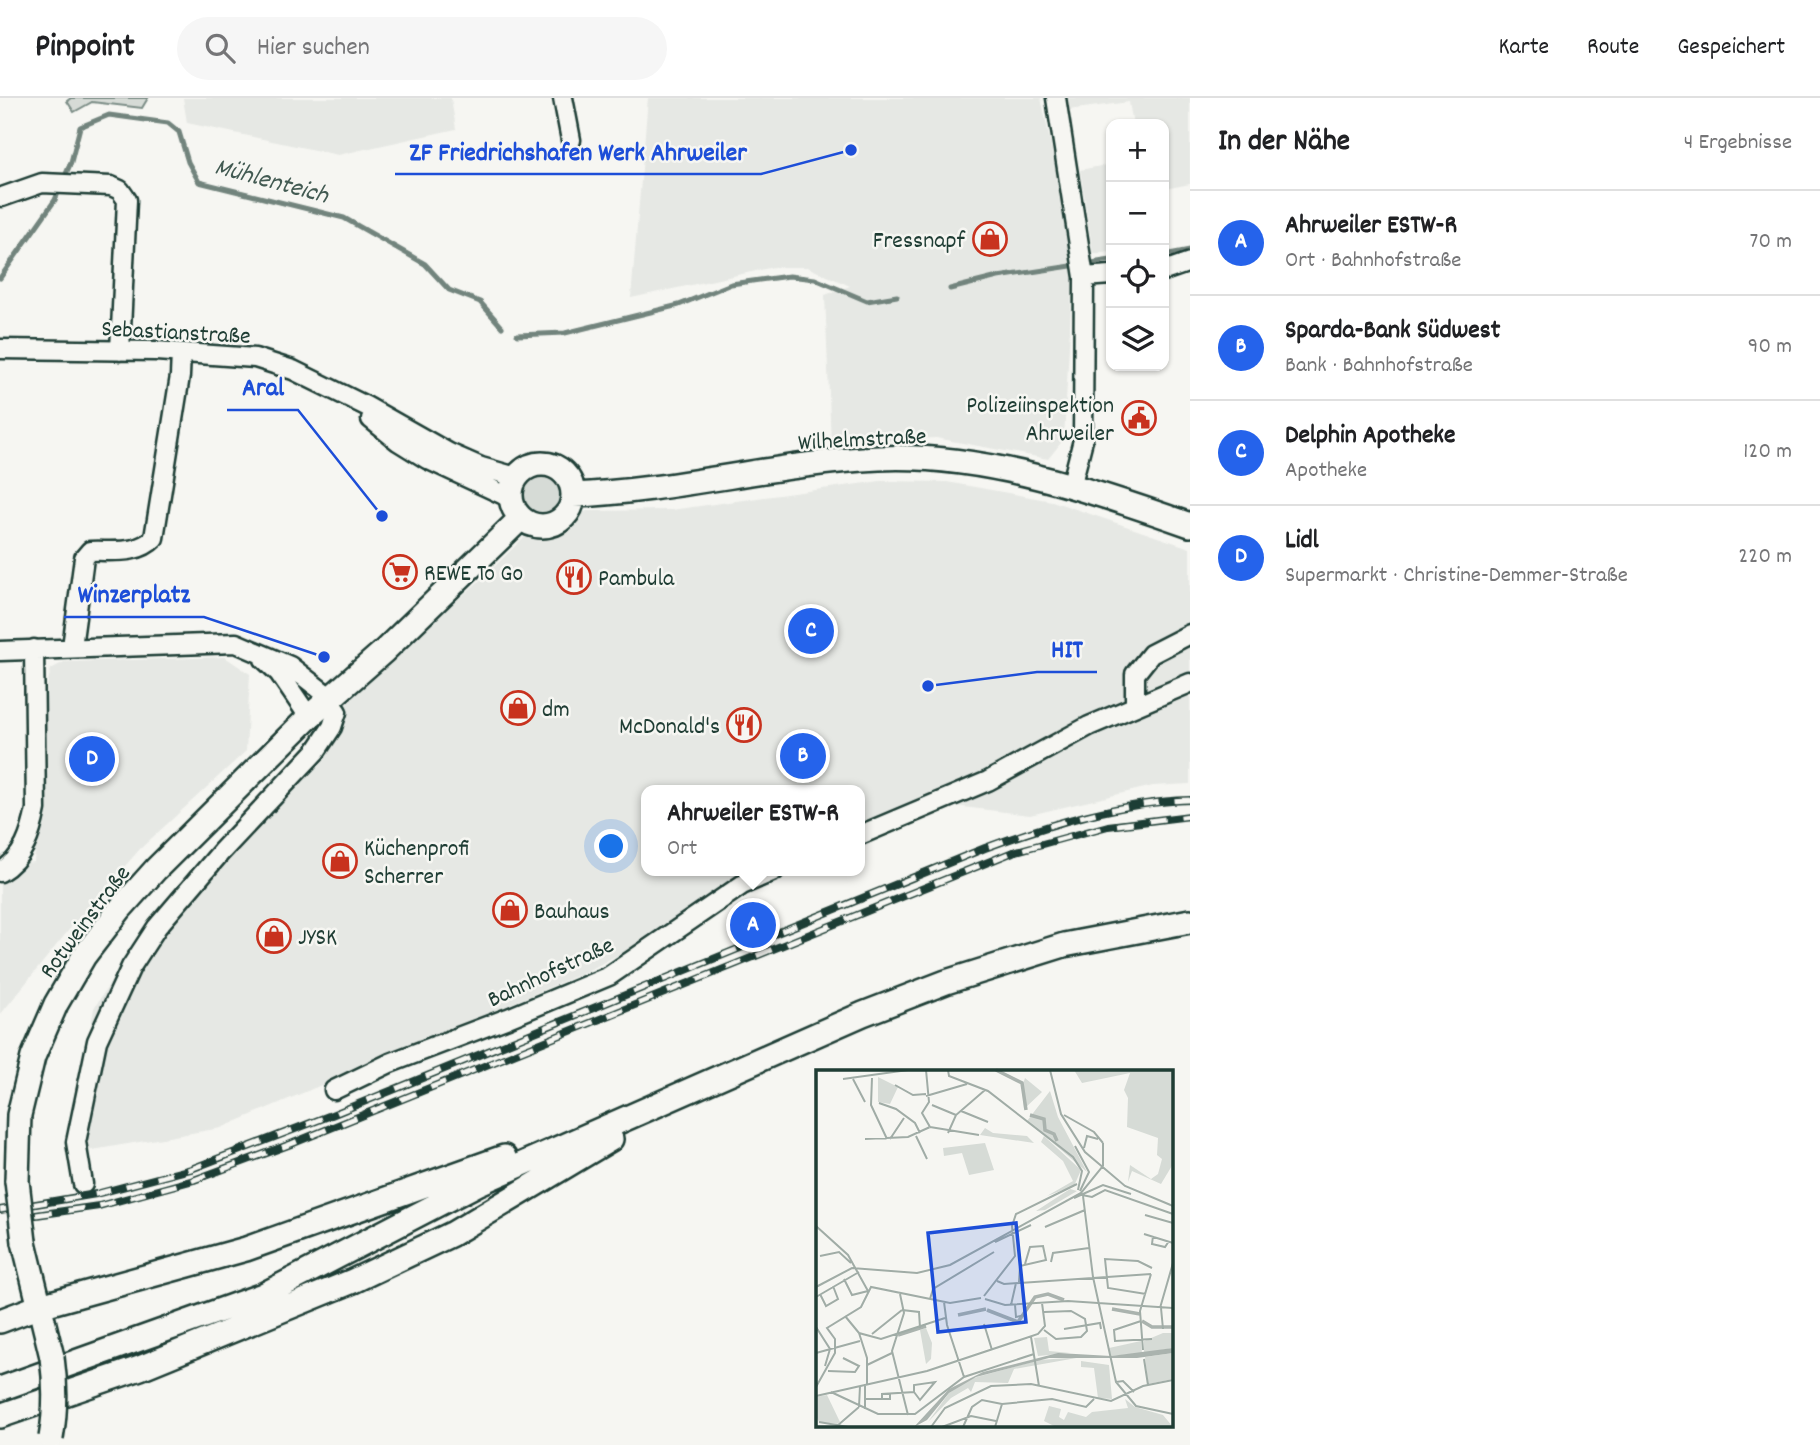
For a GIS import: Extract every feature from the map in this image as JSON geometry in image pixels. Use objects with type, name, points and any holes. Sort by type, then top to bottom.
[{"type":"main road","name":"Wilhelmstraße","points":[[573,495],[614,494],[816,464],[879,458],[948,460],[991,467],[1071,487],[1190,525]]},
{"type":"main road","points":[[537,465],[548,465],[566,476],[573,495],[566,514],[550,525],[539,526],[516,509],[513,487],[519,475],[537,465]]},
{"type":"main road","name":"Rotweinstraße","points":[[50,1441],[56,1412],[56,1387],[52,1357],[24,1242],[17,1181],[19,1115],[33,1057],[56,1004],[84,956],[120,909],[156,869],[309,717],[384,651],[516,509]]},
{"type":"main road","points":[[0,1389],[263,1294],[477,1184],[863,1014],[946,982],[1064,945],[1190,921]]},
{"type":"main road","points":[[0,1321],[40,1306],[246,1249],[695,1089]]},
{"type":"main road","points":[[0,1416],[140,1368],[353,1281],[452,1234],[695,1089]]},
{"type":"street","points":[[563,98],[571,140]]},
{"type":"street","points":[[1056,98],[1083,268],[1083,440],[1071,487]]},
{"type":"street","points":[[2,197],[42,183],[111,186],[120,190],[127,200],[120,351]]},
{"type":"street","points":[[1169,269],[1190,262]]},
{"type":"street","points":[[1083,268],[1106,274]]},
{"type":"street","name":"Sebastianstraße","points":[[0,349],[181,353],[255,358],[293,370],[366,406],[431,452],[502,494],[516,509]]},
{"type":"street","points":[[72,648],[84,558],[90,551],[136,550],[154,538],[180,376],[181,353]]},
{"type":"street","name":"Sebastianstraße","points":[[431,452],[509,475],[519,475]]},
{"type":"street","points":[[1135,706],[1135,674],[1151,654],[1190,634]]},
{"type":"street","points":[[0,651],[236,643],[290,666],[309,679],[337,712],[325,739],[221,852],[157,927],[131,967],[97,1041],[76,1142],[83,1184]]},
{"type":"street","points":[[0,872],[21,852],[31,834],[36,809],[34,649]]},
{"type":"street","points":[[254,649],[279,673],[309,717]]},
{"type":"street","points":[[865,833],[988,781],[1089,726],[1190,683]]},
{"type":"street","name":"Bahnhofstraße","points":[[334,1090],[390,1063],[609,976],[742,885],[763,876]]},
{"type":"shaded area","points":[[71,98],[148,98],[142,108],[92,102],[74,112],[67,101]]},
{"type":"shaded area","points":[[183,98],[451,98],[456,129],[338,155],[187,123]]},
{"type":"shaded area","points":[[648,98],[1041,98],[1074,254],[1064,439],[1048,459],[936,438],[831,444],[825,295],[850,286],[807,267],[774,267],[631,298]]},
{"type":"shaded area","points":[[1066,98],[1190,98],[1190,184],[1169,188],[1169,119],[1132,119],[1129,102],[1068,110]]},
{"type":"shaded area","points":[[1106,165],[1106,253],[1093,254],[1080,170]]},
{"type":"shaded area","points":[[543,471],[560,479],[568,496],[560,513],[543,521],[526,513],[518,496],[526,479]]},
{"type":"shaded area","points":[[880,481],[947,482],[1052,501],[1190,548],[1190,784],[1153,786],[1030,815],[912,801],[865,823],[865,785],[641,785],[641,876],[748,876],[712,892],[659,934],[585,972],[221,1128],[69,1154],[94,1008],[161,904],[365,680],[485,576],[522,539],[587,511],[671,510]]},
{"type":"shaded area","points":[[225,657],[250,674],[246,751],[140,849],[68,931],[0,1015],[0,865],[34,862],[47,686],[51,669],[64,662]]},
{"type":"waterway","name":"Mühlenteich","points":[[0,278],[55,200],[71,162],[80,127],[109,115],[168,123],[179,132],[188,162],[199,182],[344,218],[425,264],[449,290],[480,302],[502,327]]},
{"type":"waterway","name":"Mühlenteich","points":[[1169,254],[1190,250]]},
{"type":"waterway","name":"Mühlenteich","points":[[950,289],[998,277],[1106,261]]},
{"type":"waterway","name":"Mühlenteich","points":[[517,335],[565,333],[679,305],[731,284],[789,276],[815,279],[867,301],[897,296]]},
{"type":"railway","points":[[0,1210],[96,1194],[191,1169],[334,1114],[985,848],[1086,816],[1138,805],[1190,800]]},
{"type":"railway","points":[[36,1215],[99,1206],[194,1180],[291,1144],[1013,852],[1108,826],[1190,816]]},
{"type":"place","name":"ZF Friedrichshafen Werk Ahrweiler","points":[[851,150]]},
{"type":"place","name":"Fressnapf","points":[[990,239]]},
{"type":"place","name":"Polizeiinspektion Ahrweiler","points":[[1139,418]]},
{"type":"place","name":"Aral","points":[[382,516]]},
{"type":"place","name":"REWE To Go","points":[[400,572]]},
{"type":"place","name":"Pambula","points":[[574,577]]},
{"type":"place","name":"Delphin Apotheke","points":[[811,631]]},
{"type":"place","name":"Winzerplatz","points":[[324,657]]},
{"type":"place","name":"HIT","points":[[928,686]]},
{"type":"place","name":"dm","points":[[518,708]]},
{"type":"place","name":"McDonald's","points":[[744,725]]},
{"type":"place","name":"Sparda-Bank Südwest","points":[[803,756]]},
{"type":"place","name":"Lidl","points":[[92,759]]},
{"type":"place","name":"Küchenprofi Scherrer","points":[[340,861]]},
{"type":"place","name":"Bauhaus","points":[[510,910]]},
{"type":"place","name":"Ahrweiler ESTW-R","points":[[753,925]]},
{"type":"place","name":"JYSK","points":[[274,936]]}]
